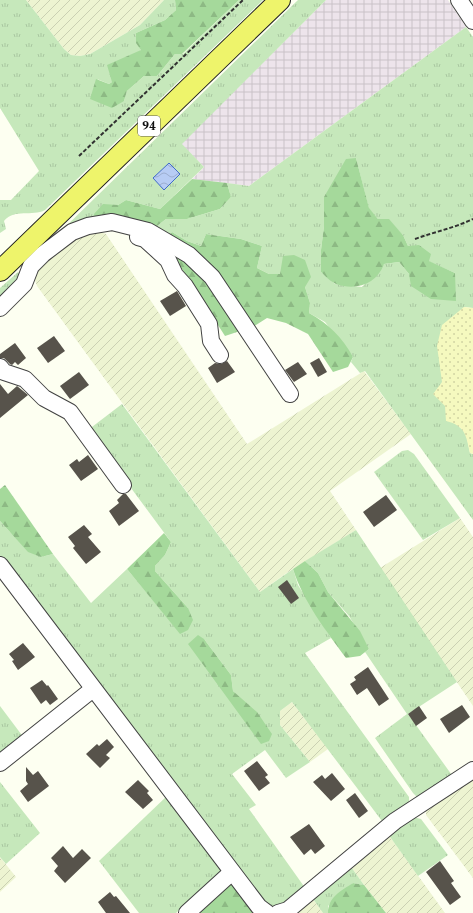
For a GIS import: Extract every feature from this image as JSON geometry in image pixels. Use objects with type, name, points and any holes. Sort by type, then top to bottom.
[{"type":"main road","name":"94","points":[[0,271],[280,0]]},
{"type":"street","points":[[459,0],[473,21]]},
{"type":"street","points":[[0,308],[24,284],[31,266],[43,254],[72,232],[88,226],[112,222],[148,231],[189,255],[212,278],[290,394]]},
{"type":"street","points":[[88,226],[118,230],[145,239],[168,260],[175,275],[185,286],[209,324],[211,341],[220,355]]},
{"type":"street","points":[[0,367],[4,372],[25,379],[44,398],[70,412],[123,485]]},
{"type":"street","points":[[0,565],[232,872],[259,907],[266,913]]},
{"type":"street","points":[[0,763],[93,689]]},
{"type":"street","points":[[278,913],[288,910],[395,821],[473,770]]},
{"type":"street","points":[[187,913],[232,872]]},
{"type":"path","points":[[78,156],[244,0]]},
{"type":"path","points":[[415,240],[436,231],[457,226],[473,219]]},
{"type":"shaded area","points":[[26,0],[164,0],[140,25],[90,54],[80,56],[71,55],[64,49]]},
{"type":"shaded area","points":[[326,0],[448,0],[466,27],[249,186],[192,179],[204,167],[181,144]]},
{"type":"shaded area","points":[[94,230],[106,234],[247,444],[364,371],[411,434],[330,491],[356,530],[288,572],[260,592],[37,286],[32,271],[72,239]]},
{"type":"shaded area","points":[[460,518],[473,537],[473,706],[380,568]]},
{"type":"shaded area","points":[[292,702],[328,749],[310,762],[280,725],[280,711]]},
{"type":"shaded area","points":[[473,775],[473,878],[426,815],[426,810]]},
{"type":"shaded area","points":[[388,834],[445,913],[386,913],[364,885],[349,864]]},
{"type":"shaded area","points":[[0,857],[16,877],[0,892]]},
{"type":"shaded area","points":[[311,896],[323,913],[290,913]]},
{"type":"green space","points":[[0,0],[26,0],[64,49],[71,55],[80,56],[90,54],[140,25],[164,0],[175,0],[176,10],[165,20],[136,33],[141,50],[112,82],[109,84],[97,79],[124,101],[127,91],[144,76],[157,76],[175,54],[183,54],[239,0],[263,0],[45,210],[8,217],[4,221],[6,229],[0,233],[0,200],[11,200],[39,171],[0,108]]},
{"type":"green space","points":[[175,0],[239,0],[182,54],[175,54],[157,76],[144,76],[127,91],[124,101],[112,108],[90,99],[96,79],[109,84],[112,82],[107,65],[141,50],[136,43],[136,33],[165,20],[176,10]]},
{"type":"green space","points":[[298,0],[326,0],[182,144],[204,167],[160,209],[126,200],[118,205],[103,205],[95,220],[57,235]]},
{"type":"green space","points":[[466,27],[473,37],[473,308],[464,307],[441,369],[446,406],[456,424],[466,433],[470,453],[473,454],[473,520],[365,371],[360,373],[351,362],[353,357],[325,322],[309,313],[310,303],[305,287],[280,274],[269,274],[257,268],[262,246],[241,239],[206,234],[201,246],[187,241],[172,232],[167,237],[152,230],[166,219],[187,219],[220,209],[231,197],[227,183],[249,186]],"holes":[[[356,158],[369,209],[378,219],[389,220],[403,235],[408,246],[428,261],[455,273],[409,274],[399,262],[384,264],[362,287],[335,284],[321,272],[321,250],[324,226]]]},
{"type":"green space","points":[[356,158],[369,208],[378,219],[389,219],[403,235],[408,246],[419,245],[431,254],[429,261],[455,273],[456,301],[431,299],[411,286],[409,274],[399,262],[384,264],[381,271],[371,281],[351,287],[336,284],[321,272],[324,197],[346,159]]},
{"type":"green space","points":[[192,179],[227,183],[231,197],[220,209],[187,219],[166,219],[152,230],[95,220],[94,214],[103,204],[118,205],[126,200],[160,209]]},
{"type":"green space","points":[[172,232],[187,241],[201,246],[206,234],[241,239],[262,246],[257,268],[269,274],[280,274],[283,256],[294,255],[305,260],[311,277],[305,287],[310,303],[309,313],[329,326],[344,343],[353,357],[348,367],[333,372],[308,334],[286,323],[267,318],[251,328],[167,237]]},
{"type":"green space","points":[[168,247],[194,267],[243,330],[225,336]]},
{"type":"green space","points":[[18,272],[22,277],[0,303],[0,288]]},
{"type":"green space","points":[[122,404],[260,592],[293,569],[298,585],[331,638],[305,653],[409,797],[409,803],[385,825],[292,702],[280,711],[280,725],[310,762],[286,778],[265,750],[232,774],[256,805],[249,809],[303,885],[303,889],[297,896],[282,905],[267,907],[0,559],[0,521],[10,532],[41,557],[53,554],[91,603],[127,569],[180,633],[188,608],[155,571],[155,566],[165,555],[171,542],[88,430]],"holes":[[[204,639],[231,675],[233,691],[244,702],[261,743]]]},
{"type":"green space","points":[[408,450],[414,454],[460,518],[423,540],[374,472],[402,451]]},
{"type":"green space","points":[[5,485],[53,554],[41,557],[28,552],[0,521],[0,489]]},
{"type":"green space","points":[[356,530],[457,682],[408,714],[454,778],[421,798],[417,797],[413,793],[375,738],[407,714],[365,652],[369,649],[349,616],[328,592],[318,573],[305,561]]},
{"type":"green space","points":[[164,533],[171,542],[165,555],[155,566],[155,571],[188,608],[193,620],[188,630],[180,634],[127,569]]},
{"type":"green space","points":[[305,561],[318,573],[328,592],[360,631],[369,649],[360,656],[346,658],[309,604],[297,581],[293,569]]},
{"type":"green space","points":[[198,635],[204,639],[231,675],[233,691],[257,712],[272,734],[269,741],[261,744],[188,644]]},
{"type":"green space","points":[[0,706],[24,738],[0,756]]},
{"type":"green space","points":[[0,782],[40,833],[6,864],[0,857]]},
{"type":"green space","points":[[168,795],[222,870],[176,913],[139,913],[99,861]]},
{"type":"green space","points":[[413,817],[421,819],[448,855],[418,876],[388,834]]},
{"type":"green space","points":[[349,864],[364,885],[353,883],[328,906],[328,913],[323,913],[311,896]]},
{"type":"green space","points":[[230,883],[235,886],[256,913],[201,913],[197,909]]},
{"type":"green space","points":[[353,883],[364,885],[386,913],[328,913],[330,903],[336,895]]},
{"type":"sand","points":[[464,307],[473,308],[473,454],[470,453],[464,432],[458,426],[446,421],[445,406],[433,394],[442,382],[437,346],[442,325]]},
{"type":"water","points":[[169,163],[180,174],[164,190],[153,178]]},
{"type":"building","points":[[177,291],[186,306],[170,316],[160,301]]},
{"type":"building","points":[[54,336],[65,351],[48,363],[37,348]]},
{"type":"building","points":[[15,343],[26,358],[18,365],[15,362],[12,365],[4,358],[0,358],[0,354]]},
{"type":"building","points":[[319,358],[327,372],[318,377],[310,363]]},
{"type":"building","points":[[227,361],[235,372],[217,383],[208,368],[215,363],[221,364]]},
{"type":"building","points":[[298,362],[307,374],[294,382],[285,370]]},
{"type":"building","points":[[79,372],[89,385],[70,399],[60,386]]},
{"type":"building","points":[[0,384],[8,394],[17,386],[28,395],[0,418]]},
{"type":"building","points":[[88,455],[98,469],[81,481],[69,465],[77,459],[79,462]]},
{"type":"building","points":[[123,494],[126,494],[139,511],[119,526],[109,511],[119,503],[117,500]]},
{"type":"building","points":[[386,495],[397,510],[374,527],[363,512]]},
{"type":"building","points":[[84,525],[92,534],[88,537],[101,552],[86,564],[73,548],[75,546],[68,537]]},
{"type":"building","points":[[287,580],[299,598],[291,604],[278,587]]},
{"type":"building","points":[[23,643],[35,657],[18,670],[12,661],[14,660],[9,654]]},
{"type":"building","points":[[368,667],[389,699],[379,706],[367,688],[357,695],[350,684],[356,680],[354,677]]},
{"type":"building","points":[[42,680],[47,686],[48,685],[58,699],[50,705],[46,700],[41,704],[30,688]]},
{"type":"building","points":[[462,705],[470,717],[449,733],[440,719]]},
{"type":"building","points":[[419,706],[427,718],[416,726],[408,714]]},
{"type":"building","points":[[107,739],[114,747],[106,755],[110,758],[100,768],[86,754],[97,744],[99,746]]},
{"type":"building","points":[[257,761],[268,775],[265,777],[270,783],[259,791],[244,771]]},
{"type":"building","points":[[26,767],[33,775],[38,771],[49,786],[28,802],[20,791],[28,784],[26,781]]},
{"type":"building","points":[[332,773],[345,789],[331,801],[313,782],[322,775],[325,779]]},
{"type":"building","points":[[138,780],[149,791],[147,793],[153,800],[143,809],[125,792]]},
{"type":"building","points":[[355,793],[368,811],[359,818],[346,800]]},
{"type":"building","points":[[309,824],[325,846],[315,854],[311,849],[304,855],[290,837]]},
{"type":"building","points":[[63,846],[73,858],[82,849],[91,858],[65,883],[54,871],[58,866],[51,858]]},
{"type":"building","points":[[440,861],[454,881],[451,883],[461,897],[450,905],[426,872]]},
{"type":"building","points":[[110,892],[114,897],[116,896],[130,913],[106,913],[98,902]]}]
